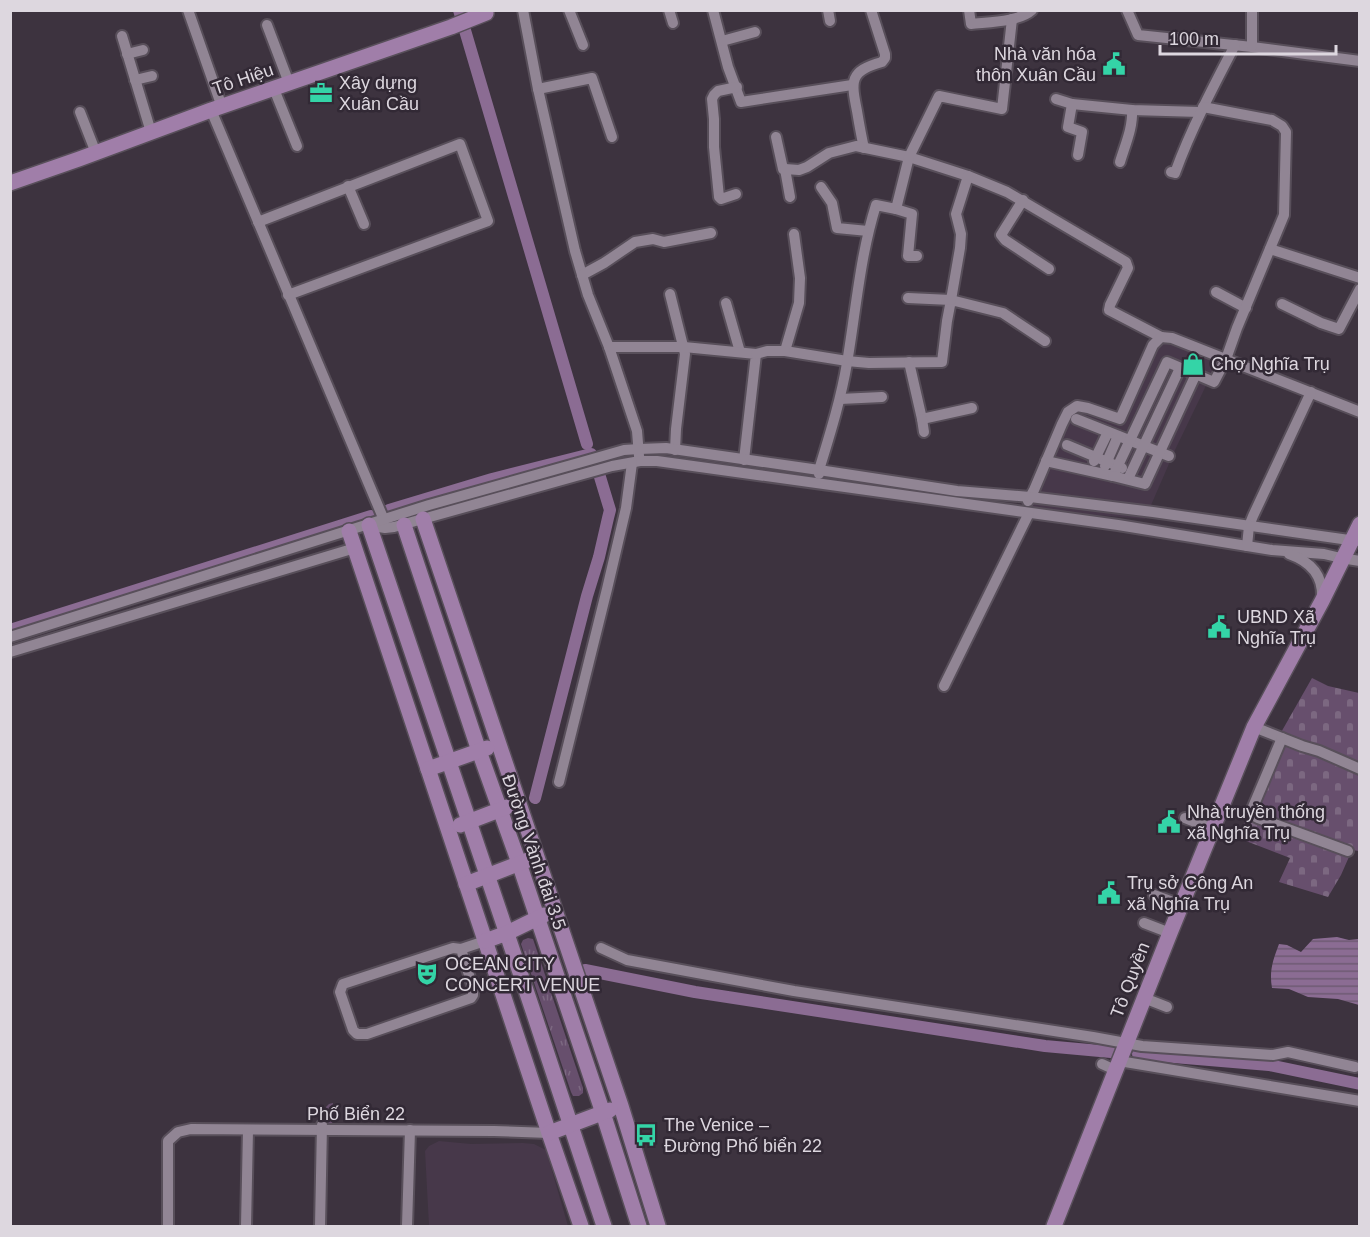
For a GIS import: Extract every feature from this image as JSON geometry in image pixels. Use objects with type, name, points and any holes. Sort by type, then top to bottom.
[{"type":"main road","name":"Tô Hiệu","points":[[10,183],[485,13]]},
{"type":"main road","points":[[423,519],[621,1106],[658,1227]]},
{"type":"main road","points":[[376,523],[449,761],[604,1227]]},
{"type":"main road","name":"Tô Quyền","points":[[1054,1227],[1112,1065],[1126,1043],[1254,727],[1322,601],[1341,558],[1356,541],[1359,524]]},
{"type":"main road","name":"Đường Vành đai 3.5","points":[[404,525],[478,751],[519,863],[603,1113],[639,1227]]},
{"type":"main road","points":[[349,531],[485,941],[503,1014],[549,1133],[581,1227]]},
{"type":"main road","points":[[428,769],[499,745]]},
{"type":"main road","points":[[448,829],[519,803]]},
{"type":"main road","points":[[466,884],[537,856]]},
{"type":"main road","points":[[485,941],[555,911]]},
{"type":"main road","points":[[549,1133],[621,1106]]},
{"type":"street","points":[[188,10],[216,109],[258,222],[376,523],[385,528],[404,525],[612,466],[657,461],[1118,525],[1280,551],[1324,554],[1359,561]]},
{"type":"street","points":[[523,10],[538,89],[575,251],[588,295],[609,347],[637,431],[639,449],[608,590],[559,782]]},
{"type":"street","points":[[569,10],[583,45]]},
{"type":"street","points":[[669,10],[673,23]]},
{"type":"street","points":[[713,10],[741,102],[852,85]]},
{"type":"street","points":[[864,148],[852,85],[859,73],[871,65],[882,62],[885,58],[871,10]]},
{"type":"street","points":[[969,10],[971,24],[1012,19],[1032,10]]},
{"type":"street","points":[[1128,10],[1138,35],[1252,47],[1359,62]]},
{"type":"street","points":[[1252,10],[1252,47]]},
{"type":"street","points":[[896,209],[909,157],[939,96],[1002,109],[1012,19]]},
{"type":"street","points":[[267,25],[289,83]]},
{"type":"street","points":[[722,41],[755,32]]},
{"type":"street","points":[[122,36],[151,132]]},
{"type":"street","points":[[1171,172],[1175,173],[1202,109],[1235,45]]},
{"type":"street","points":[[127,54],[143,50]]},
{"type":"street","points":[[135,80],[152,76]]},
{"type":"street","points":[[538,89],[592,78],[612,137]]},
{"type":"street","points":[[736,194],[721,199],[719,197],[712,99],[718,91],[737,87]]},
{"type":"street","points":[[274,88],[297,146]]},
{"type":"street","points":[[1056,99],[1072,104],[1132,110],[1202,109],[1272,120],[1282,126],[1286,132],[1284,215],[1226,359],[1214,382],[1167,362],[1130,440],[1110,469]]},
{"type":"street","points":[[1072,104],[1068,127],[1082,132],[1078,155]]},
{"type":"street","points":[[1120,162],[1129,135],[1132,110]]},
{"type":"street","points":[[80,112],[96,153]]},
{"type":"street","points":[[776,137],[790,197]]},
{"type":"street","points":[[258,222],[460,144],[488,221],[288,295]]},
{"type":"street","points":[[785,169],[799,170],[829,153],[856,146],[909,157],[990,184],[1023,200],[1126,262],[1128,268],[1109,310],[1161,337],[1172,338],[1359,412]]},
{"type":"street","points":[[609,347],[684,347],[756,354],[767,351],[785,351],[869,363],[942,362],[960,248],[961,234],[956,214],[968,176]]},
{"type":"street","points":[[348,186],[364,224]]},
{"type":"street","points":[[821,187],[832,203],[837,228],[868,231]]},
{"type":"street","points":[[1023,200],[1001,235],[1049,269]]},
{"type":"street","points":[[819,483],[819,470],[840,399],[868,231],[876,205],[912,214],[908,256],[917,256]]},
{"type":"street","points":[[582,274],[641,240],[653,239],[664,242],[711,233]]},
{"type":"street","points":[[785,351],[799,303],[801,278],[794,234]]},
{"type":"street","points":[[1270,249],[1359,278]]},
{"type":"street","points":[[1282,304],[1343,331],[1359,290]]},
{"type":"street","points":[[1216,292],[1246,308]]},
{"type":"street","points":[[670,294],[685,354],[675,450]]},
{"type":"street","points":[[908,298],[951,300],[1003,313],[1045,341]]},
{"type":"street","points":[[726,303],[740,352]]},
{"type":"street","points":[[1120,419],[1153,345],[1161,337]]},
{"type":"street","points":[[744,460],[756,354]]},
{"type":"street","points":[[909,363],[924,432]]},
{"type":"street","points":[[1130,475],[1180,368]]},
{"type":"street","points":[[1046,460],[1090,471],[1110,469],[1130,475],[1145,484],[1153,480],[1177,413],[1196,374]]},
{"type":"street","points":[[1158,380],[1187,393]]},
{"type":"street","points":[[1247,546],[1249,526],[1311,392]]},
{"type":"street","points":[[840,399],[882,397]]},
{"type":"street","points":[[1148,400],[1177,413]]},
{"type":"street","points":[[944,686],[1026,512],[1030,497],[1068,412],[1077,406],[1088,408],[1120,419],[1139,421],[1168,437]]},
{"type":"street","points":[[922,419],[972,408]]},
{"type":"street","points":[[1076,419],[1164,454]]},
{"type":"street","points":[[1090,471],[1096,457],[1113,434]]},
{"type":"street","points":[[1110,469],[1113,434]]},
{"type":"street","points":[[1067,445],[1096,457],[1110,469]]},
{"type":"street","points":[[10,637],[429,505],[624,450],[666,448],[957,491],[1030,497],[1153,512],[1356,541]]},
{"type":"street","points":[[10,652],[355,548]]},
{"type":"street","points":[[1280,551],[1299,558],[1312,568],[1322,582],[1322,601]]},
{"type":"street","points":[[1254,727],[1319,751],[1359,770]]},
{"type":"street","points":[[1282,738],[1250,814],[1348,851]]},
{"type":"street","points":[[1185,818],[1213,829]]},
{"type":"street","points":[[1154,895],[1181,904]]},
{"type":"street","points":[[1144,923],[1170,933]]},
{"type":"street","points":[[461,949],[473,988],[471,998],[367,1034],[357,1034],[353,1030],[340,992],[343,984],[453,948],[461,949],[485,941]]},
{"type":"street","points":[[601,948],[627,960],[783,989],[1142,1046],[1273,1055],[1288,1052],[1354,1066]]},
{"type":"street","points":[[1144,998],[1167,1007]]},
{"type":"street","points":[[1112,1065],[1359,1101]]},
{"type":"street","points":[[320,1227],[322,1128]]},
{"type":"street","name":"Phố Biển 22","points":[[168,1227],[168,1141],[178,1132],[190,1129],[322,1128],[549,1133]]},
{"type":"street","points":[[246,1227],[248,1130]]},
{"type":"street","points":[[407,1227],[410,1130]]},
{"type":"shaded area","points":[[1158,339],[1221,358],[1175,450],[1145,519],[1025,509],[1062,424],[1077,406],[1120,419]]},
{"type":"shaded area","points":[[1337,937],[1349,940],[1359,939],[1359,1005],[1338,999],[1308,997],[1289,989],[1272,988],[1272,966],[1279,944],[1301,952],[1313,939]]},
{"type":"shaded area","points":[[439,1141],[471,1144],[523,1143],[534,1144],[546,1150],[568,1226],[429,1226],[425,1151]]},
{"type":"green space","points":[[1312,678],[1328,686],[1359,693],[1359,851],[1352,850],[1328,897],[1279,882],[1290,858],[1238,838],[1279,736]]},
{"type":"green space","points":[[528,938],[533,939],[583,1088],[583,1093],[579,1096],[573,1096],[571,1092],[521,944]]},
{"type":"green space","points":[[333,1103],[332,1126],[325,1121],[326,1107]]},
{"type":"waterway","points":[[459,10],[587,444]]},
{"type":"waterway","points":[[389,510],[492,479],[591,454]]},
{"type":"waterway","points":[[535,798],[610,510],[600,477]]},
{"type":"waterway","points":[[10,630],[371,516]]},
{"type":"waterway","points":[[585,970],[695,992],[1045,1046],[1111,1052]]},
{"type":"waterway","points":[[1138,1054],[1269,1065],[1360,1084]]},
{"type":"place","name":"Nhà văn hóa thôn Xuân Cầu","points":[[1114,64]]},
{"type":"place","name":"Xây dựng Xuân Cầu","points":[[321,93]]},
{"type":"place","name":"Chợ Nghĩa Trụ","points":[[1193,364]]},
{"type":"place","name":"UBND Xã Nghĩa Trụ","points":[[1219,627]]},
{"type":"place","name":"Nhà truyền thống xã Nghĩa Trụ","points":[[1169,822]]},
{"type":"place","name":"Trụ sở Công An xã Nghĩa Trụ","points":[[1109,893]]},
{"type":"place","name":"OCEAN CITY CONCERT VENUE","points":[[427,974]]},
{"type":"place","name":"The Venice – Đường Phố biển 22","points":[[646,1135]]}]
